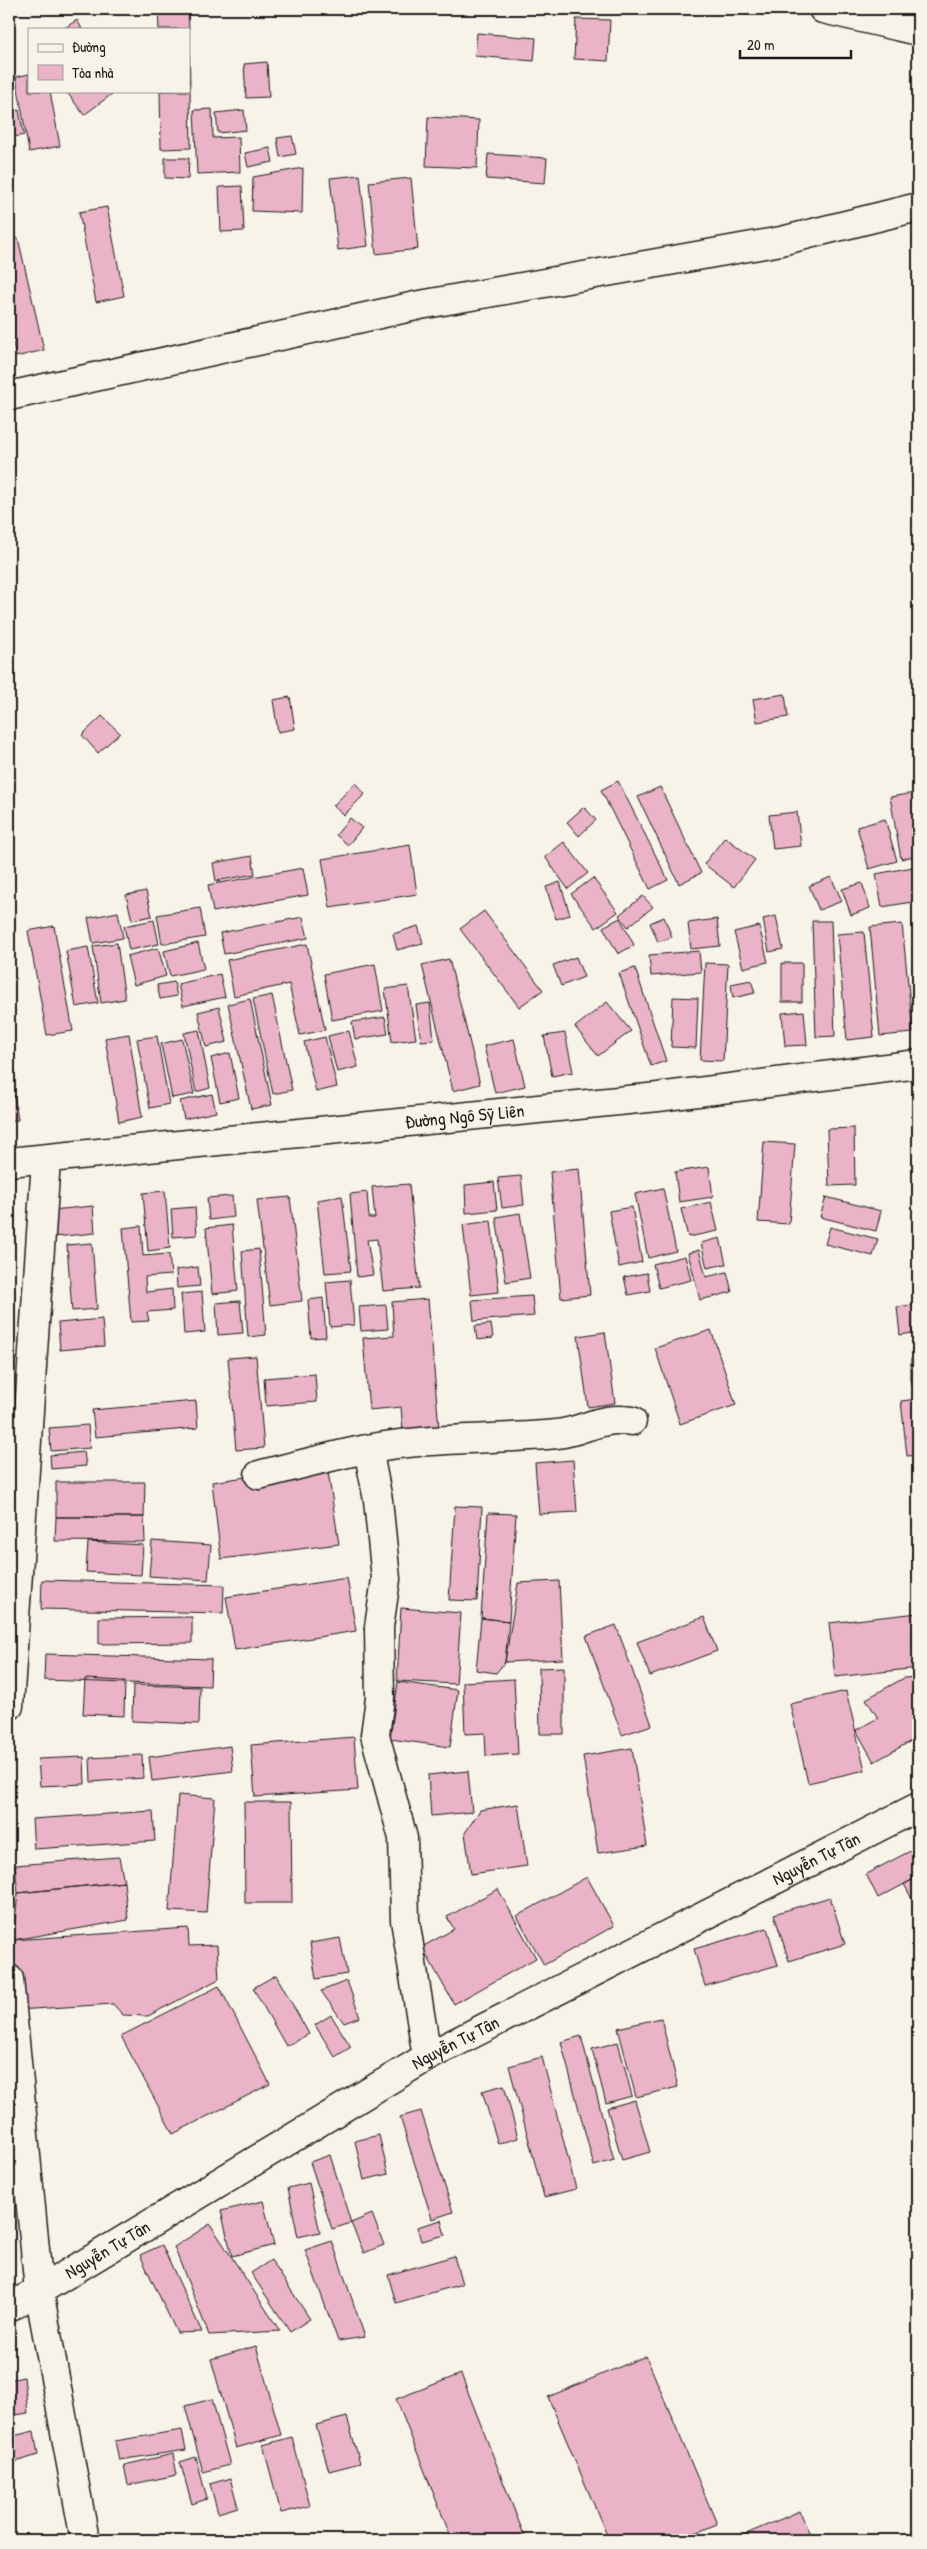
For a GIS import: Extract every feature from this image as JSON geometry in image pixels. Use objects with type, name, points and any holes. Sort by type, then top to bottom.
[{"type":"street","points":[[823,9],[918,31]]},
{"type":"street","points":[[9,396],[420,305],[781,241],[918,207]]},
{"type":"street","name":"Đường Ngô Sỹ Liên","points":[[9,1162],[46,1160],[658,1097],[918,1064]]},
{"type":"street","points":[[9,1706],[46,1160]]},
{"type":"street","points":[[259,1475],[368,1449],[466,1439],[561,1433],[592,1423],[618,1419],[632,1421]]},
{"type":"street","points":[[368,1449],[378,1500],[386,1579],[379,1627],[380,1698],[376,1734],[403,1838],[405,1920],[427,2058]]},
{"type":"street","name":"Nguyễn Tự Tân","points":[[9,2307],[39,2291],[427,2058],[918,1807]]},
{"type":"street","points":[[9,1979],[39,2291],[85,2540]]},
{"type":"building","points":[[158,9],[188,9],[189,28],[159,28]]},
{"type":"building","points":[[902,9],[918,9],[918,18],[901,12]]},
{"type":"building","points":[[576,19],[610,20],[608,61],[574,59]]},
{"type":"building","points":[[77,20],[81,28],[65,28]]},
{"type":"building","points":[[477,33],[536,38],[534,61],[475,56]]},
{"type":"building","points":[[9,57],[15,95],[9,96]]},
{"type":"building","points":[[267,62],[269,97],[246,98],[244,64]]},
{"type":"building","points":[[28,74],[28,92],[50,92],[60,146],[29,152],[16,77]]},
{"type":"building","points":[[190,91],[191,148],[161,149],[160,92]]},
{"type":"building","points":[[67,92],[111,92],[112,94],[84,115]]},
{"type":"building","points":[[212,109],[213,138],[239,137],[240,172],[197,174],[194,110]]},
{"type":"building","points":[[19,110],[24,135],[9,138],[9,113]]},
{"type":"building","points":[[244,110],[246,130],[218,133],[216,113]]},
{"type":"building","points":[[428,117],[479,120],[477,168],[426,166]]},
{"type":"building","points":[[292,136],[296,154],[280,157],[277,138]]},
{"type":"building","points":[[270,148],[273,162],[248,167],[245,153]]},
{"type":"building","points":[[488,154],[547,158],[545,183],[486,179]]},
{"type":"building","points":[[165,158],[189,158],[188,179],[165,178]]},
{"type":"building","points":[[303,168],[302,213],[252,211],[253,177]]},
{"type":"building","points":[[360,175],[368,246],[338,250],[330,178]]},
{"type":"building","points":[[411,178],[418,249],[376,254],[369,182]]},
{"type":"building","points":[[242,186],[244,231],[221,232],[219,187]]},
{"type":"building","points":[[107,207],[124,296],[96,302],[79,212]]},
{"type":"building","points":[[18,238],[44,350],[16,357],[9,326],[9,240]]},
{"type":"building","points":[[785,694],[788,717],[757,722],[753,699]]},
{"type":"building","points":[[290,697],[295,729],[278,732],[273,700]]},
{"type":"building","points":[[102,716],[120,733],[98,753],[82,735]]},
{"type":"building","points":[[618,781],[668,880],[650,889],[601,790]]},
{"type":"building","points":[[355,783],[365,794],[344,815],[333,806]]},
{"type":"building","points":[[660,787],[701,873],[679,884],[638,797]]},
{"type":"building","points":[[914,793],[918,815],[918,855],[901,859],[890,797]]},
{"type":"building","points":[[584,807],[596,820],[579,836],[567,822]]},
{"type":"building","points":[[797,812],[801,846],[773,849],[769,815]]},
{"type":"building","points":[[350,818],[362,828],[348,845],[336,835]]},
{"type":"building","points":[[885,819],[897,861],[869,869],[857,827]]},
{"type":"building","points":[[725,837],[755,860],[734,887],[704,864]]},
{"type":"building","points":[[564,842],[588,873],[568,889],[545,857]]},
{"type":"building","points":[[410,845],[417,894],[330,908],[322,859]]},
{"type":"building","points":[[252,856],[255,874],[216,881],[213,863]]},
{"type":"building","points":[[918,866],[918,901],[882,907],[876,874]]},
{"type":"building","points":[[303,868],[308,895],[213,912],[208,885]]},
{"type":"building","points":[[831,877],[842,901],[819,910],[809,886]]},
{"type":"building","points":[[593,878],[618,912],[596,928],[571,894]]},
{"type":"building","points":[[560,882],[570,915],[556,919],[546,887]]},
{"type":"building","points":[[862,883],[870,908],[851,915],[842,889]]},
{"type":"building","points":[[146,891],[152,916],[132,920],[126,895]]},
{"type":"building","points":[[643,896],[653,907],[628,927],[619,915]]},
{"type":"building","points":[[200,908],[205,937],[162,944],[157,915]]},
{"type":"building","points":[[484,911],[543,990],[519,1007],[460,929]]},
{"type":"building","points":[[118,912],[123,938],[93,943],[88,918]]},
{"type":"building","points":[[776,916],[783,949],[769,952],[763,919]]},
{"type":"building","points":[[303,917],[308,938],[224,954],[220,933]]},
{"type":"building","points":[[664,917],[672,937],[658,942],[650,923]]},
{"type":"building","points":[[620,918],[634,945],[618,954],[603,927]]},
{"type":"building","points":[[717,919],[720,946],[691,949],[688,923]]},
{"type":"building","points":[[154,920],[159,944],[129,950],[124,926]]},
{"type":"building","points":[[812,921],[831,921],[835,1036],[816,1037]]},
{"type":"building","points":[[902,924],[913,1033],[880,1036],[870,927]]},
{"type":"building","points":[[54,926],[73,1031],[47,1035],[28,931]]},
{"type":"building","points":[[418,926],[423,943],[397,950],[393,934]]},
{"type":"building","points":[[759,926],[768,962],[743,968],[734,932]]},
{"type":"building","points":[[864,932],[874,1037],[847,1040],[837,934]]},
{"type":"building","points":[[117,943],[125,999],[101,1003],[93,946]]},
{"type":"building","points":[[198,943],[204,969],[170,976],[164,951]]},
{"type":"building","points":[[307,944],[325,1030],[300,1035],[289,984],[234,996],[227,960]]},
{"type":"building","points":[[88,947],[98,1003],[76,1007],[66,951]]},
{"type":"building","points":[[158,948],[166,976],[134,985],[127,956]]},
{"type":"building","points":[[699,951],[701,972],[651,976],[649,955]]},
{"type":"building","points":[[576,957],[584,977],[561,986],[553,965]]},
{"type":"building","points":[[449,959],[480,1084],[453,1091],[422,965]]},
{"type":"building","points":[[705,963],[728,964],[723,1061],[700,1060]]},
{"type":"building","points":[[782,963],[802,963],[802,1002],[782,1002]]},
{"type":"building","points":[[375,964],[383,1011],[332,1020],[324,974]]},
{"type":"building","points":[[635,968],[666,1061],[651,1066],[619,973]]},
{"type":"building","points":[[220,974],[225,997],[183,1006],[178,984]]},
{"type":"building","points":[[751,980],[755,993],[733,998],[731,984]]},
{"type":"building","points":[[174,982],[177,996],[160,999],[157,985]]},
{"type":"building","points":[[408,986],[416,1039],[392,1042],[385,989]]},
{"type":"building","points":[[272,995],[292,1090],[273,1094],[253,999]]},
{"type":"building","points":[[673,997],[698,998],[696,1048],[671,1047]]},
{"type":"building","points":[[250,999],[272,1105],[251,1109],[228,1004]]},
{"type":"building","points":[[607,1002],[631,1031],[598,1056],[575,1027]]},
{"type":"building","points":[[430,1003],[434,1040],[421,1041],[416,1005]]},
{"type":"building","points":[[219,1007],[227,1042],[206,1047],[198,1012]]},
{"type":"building","points":[[804,1011],[807,1045],[785,1046],[782,1013]]},
{"type":"building","points":[[385,1017],[388,1034],[355,1039],[352,1022]]},
{"type":"building","points":[[199,1030],[210,1088],[196,1092],[184,1033]]},
{"type":"building","points":[[349,1031],[358,1067],[337,1072],[328,1036]]},
{"type":"building","points":[[565,1033],[573,1072],[552,1076],[544,1036]]},
{"type":"building","points":[[129,1034],[142,1117],[119,1122],[105,1038]]},
{"type":"building","points":[[157,1036],[169,1104],[150,1108],[137,1039]]},
{"type":"building","points":[[325,1037],[337,1087],[316,1092],[304,1042]]},
{"type":"building","points":[[182,1039],[194,1094],[172,1098],[161,1044]]},
{"type":"building","points":[[514,1039],[525,1086],[495,1093],[484,1046]]},
{"type":"building","points":[[230,1053],[239,1098],[220,1102],[211,1058]]},
{"type":"building","points":[[9,1065],[18,1120],[9,1121]]},
{"type":"building","points":[[212,1094],[216,1112],[184,1119],[180,1101]]},
{"type":"building","points":[[854,1128],[855,1185],[829,1186],[827,1129]]},
{"type":"building","points":[[764,1142],[795,1144],[789,1224],[758,1222]]},
{"type":"building","points":[[709,1167],[713,1197],[679,1202],[675,1172]]},
{"type":"building","points":[[579,1169],[590,1295],[561,1298],[550,1172]]},
{"type":"building","points":[[521,1176],[524,1205],[502,1208],[498,1178]]},
{"type":"building","points":[[494,1182],[497,1210],[466,1213],[465,1185]]},
{"type":"building","points":[[409,1184],[419,1288],[383,1291],[377,1239],[367,1240],[373,1275],[357,1277],[350,1194],[367,1192],[369,1218],[375,1218],[372,1187]]},
{"type":"building","points":[[663,1188],[676,1251],[648,1258],[635,1194]]},
{"type":"building","points":[[165,1191],[170,1248],[148,1251],[143,1193]]},
{"type":"building","points":[[232,1196],[234,1217],[209,1220],[207,1198]]},
{"type":"building","points":[[342,1196],[351,1271],[325,1273],[317,1200]]},
{"type":"building","points":[[290,1197],[302,1301],[270,1305],[257,1200]]},
{"type":"building","points":[[826,1197],[881,1211],[876,1231],[820,1217]]},
{"type":"building","points":[[711,1202],[718,1231],[688,1237],[681,1209]]},
{"type":"building","points":[[93,1206],[95,1233],[54,1237],[52,1210]]},
{"type":"building","points":[[195,1207],[197,1235],[173,1237],[171,1209]]},
{"type":"building","points":[[632,1207],[642,1262],[619,1267],[609,1211]]},
{"type":"building","points":[[520,1213],[530,1278],[506,1282],[496,1217]]},
{"type":"building","points":[[491,1221],[499,1292],[471,1295],[463,1225]]},
{"type":"building","points":[[232,1225],[238,1291],[212,1294],[206,1228]]},
{"type":"building","points":[[141,1226],[143,1256],[169,1254],[171,1275],[145,1277],[146,1292],[172,1289],[173,1310],[147,1312],[149,1321],[131,1322],[123,1228]]},
{"type":"building","points":[[830,1227],[878,1239],[873,1256],[825,1244]]},
{"type":"building","points":[[720,1238],[726,1264],[707,1268],[701,1243]]},
{"type":"building","points":[[92,1243],[97,1309],[72,1311],[67,1245]]},
{"type":"building","points":[[259,1249],[266,1335],[248,1337],[242,1251]]},
{"type":"building","points":[[699,1250],[706,1277],[727,1272],[732,1292],[700,1300],[688,1253]]},
{"type":"building","points":[[685,1256],[691,1280],[659,1288],[653,1264]]},
{"type":"building","points":[[198,1267],[200,1286],[177,1288],[176,1270]]},
{"type":"building","points":[[647,1273],[650,1291],[628,1295],[624,1277]]},
{"type":"building","points":[[350,1280],[354,1325],[330,1327],[326,1282]]},
{"type":"building","points":[[202,1292],[205,1332],[184,1334],[181,1294]]},
{"type":"building","points":[[532,1296],[534,1316],[474,1321],[472,1300]]},
{"type":"building","points":[[323,1298],[326,1337],[311,1338],[308,1300]]},
{"type":"building","points":[[428,1299],[440,1440],[404,1444],[401,1407],[369,1410],[363,1338],[394,1336],[392,1302]]},
{"type":"building","points":[[240,1301],[243,1333],[218,1335],[216,1303]]},
{"type":"building","points":[[918,1304],[918,1332],[900,1335],[897,1307]]},
{"type":"building","points":[[386,1305],[388,1329],[361,1331],[359,1307]]},
{"type":"building","points":[[102,1319],[104,1346],[60,1350],[58,1323]]},
{"type":"building","points":[[491,1324],[493,1338],[477,1340],[475,1326]]},
{"type":"building","points":[[711,1330],[736,1405],[680,1424],[655,1348]]},
{"type":"building","points":[[605,1332],[615,1403],[588,1407],[578,1336]]},
{"type":"building","points":[[256,1356],[264,1448],[236,1450],[228,1358]]},
{"type":"building","points":[[911,1359],[918,1359],[918,1385],[911,1385]]},
{"type":"building","points":[[315,1374],[317,1402],[266,1406],[264,1378]]},
{"type":"building","points":[[918,1399],[918,1455],[907,1456],[901,1401]]},
{"type":"building","points":[[196,1401],[198,1428],[95,1437],[92,1410]]},
{"type":"building","points":[[88,1425],[90,1448],[51,1451],[49,1428]]},
{"type":"building","points":[[84,1452],[86,1466],[51,1469],[50,1455]]},
{"type":"building","points":[[573,1460],[577,1512],[539,1514],[535,1463]]},
{"type":"building","points":[[327,1465],[339,1544],[221,1559],[212,1482]]},
{"type":"building","points":[[56,1482],[145,1482],[144,1517],[56,1517]]},
{"type":"building","points":[[455,1506],[482,1507],[477,1601],[449,1600]]},
{"type":"building","points":[[488,1513],[516,1514],[509,1621],[481,1618]]},
{"type":"building","points":[[56,1517],[144,1517],[145,1542],[55,1541]]},
{"type":"building","points":[[152,1541],[211,1545],[208,1580],[149,1576]]},
{"type":"building","points":[[88,1542],[143,1545],[141,1575],[86,1572]]},
{"type":"building","points":[[347,1578],[356,1631],[235,1650],[226,1597]]},
{"type":"building","points":[[42,1580],[224,1585],[223,1613],[41,1609]]},
{"type":"building","points":[[559,1581],[563,1659],[505,1662],[518,1583]]},
{"type":"building","points":[[401,1608],[461,1613],[456,1684],[397,1681]]},
{"type":"building","points":[[918,1613],[918,1668],[835,1677],[829,1623]]},
{"type":"building","points":[[192,1617],[192,1643],[99,1644],[99,1618]]},
{"type":"building","points":[[704,1617],[717,1651],[650,1676],[637,1642]]},
{"type":"building","points":[[481,1618],[509,1621],[505,1662],[496,1673],[476,1670]]},
{"type":"building","points":[[616,1625],[652,1725],[622,1735],[586,1636]]},
{"type":"building","points":[[45,1654],[211,1659],[210,1686],[44,1680]]},
{"type":"building","points":[[564,1667],[564,1734],[540,1734],[539,1668]]},
{"type":"building","points":[[918,1677],[918,1737],[874,1762],[856,1730],[878,1718],[866,1699],[904,1678]]},
{"type":"building","points":[[85,1679],[125,1681],[124,1716],[83,1714]]},
{"type":"building","points":[[514,1679],[518,1754],[486,1756],[485,1733],[465,1734],[463,1682]]},
{"type":"building","points":[[398,1682],[458,1690],[450,1747],[390,1739]]},
{"type":"building","points":[[133,1685],[200,1687],[199,1724],[132,1721]]},
{"type":"building","points":[[846,1691],[865,1770],[808,1783],[790,1704]]},
{"type":"building","points":[[354,1737],[358,1790],[255,1797],[251,1745]]},
{"type":"building","points":[[230,1746],[233,1771],[152,1781],[149,1757]]},
{"type":"building","points":[[632,1748],[647,1846],[598,1853],[583,1756]]},
{"type":"building","points":[[142,1755],[143,1778],[91,1782],[90,1758]]},
{"type":"building","points":[[84,1757],[85,1784],[40,1786],[38,1759]]},
{"type":"building","points":[[468,1771],[472,1812],[431,1816],[428,1775]]},
{"type":"building","points":[[178,1795],[215,1798],[206,1913],[169,1911]]},
{"type":"building","points":[[244,1802],[291,1802],[292,1903],[245,1903]]},
{"type":"building","points":[[518,1804],[527,1866],[471,1874],[465,1833],[480,1810]]},
{"type":"building","points":[[153,1811],[155,1841],[34,1849],[32,1819]]},
{"type":"building","points":[[918,1847],[918,1877],[878,1898],[866,1874]]},
{"type":"building","points":[[119,1857],[124,1882],[18,1893],[15,1865]]},
{"type":"building","points":[[587,1877],[614,1926],[544,1965],[517,1916]]},
{"type":"building","points":[[918,1877],[918,1899],[913,1901],[904,1884]]},
{"type":"building","points":[[124,1882],[128,1920],[13,1940],[18,1893]]},
{"type":"building","points":[[498,1889],[536,1958],[454,2004],[422,1947],[454,1929],[447,1917]]},
{"type":"building","points":[[830,1897],[845,1944],[789,1961],[774,1914]]},
{"type":"building","points":[[188,1928],[189,1946],[217,1945],[219,1979],[148,2016],[123,2015],[113,2004],[17,2010],[13,1940]]},
{"type":"building","points":[[767,1928],[778,1965],[705,1986],[694,1949]]},
{"type":"building","points":[[340,1938],[347,1974],[316,1979],[310,1943]]},
{"type":"building","points":[[276,1975],[309,2034],[286,2046],[253,1988]]},
{"type":"building","points":[[347,1981],[360,2017],[344,2023],[321,1991]]},
{"type":"building","points":[[219,1986],[270,2084],[173,2134],[121,2036]]},
{"type":"building","points":[[331,2015],[351,2047],[335,2057],[315,2025]]},
{"type":"building","points":[[661,2018],[678,2087],[636,2097],[618,2028]]},
{"type":"building","points":[[581,2036],[614,2160],[594,2166],[561,2042]]},
{"type":"building","points":[[618,2042],[632,2096],[606,2103],[592,2049]]},
{"type":"building","points":[[542,2057],[576,2189],[544,2197],[509,2066]]},
{"type":"building","points":[[504,2085],[518,2138],[498,2144],[482,2091]]},
{"type":"building","points":[[635,2100],[650,2152],[622,2160],[607,2108]]},
{"type":"building","points":[[421,2111],[453,2212],[432,2219],[400,2117]]},
{"type":"building","points":[[379,2135],[388,2174],[364,2180],[355,2141]]},
{"type":"building","points":[[330,2155],[351,2223],[332,2229],[310,2162]]},
{"type":"building","points":[[309,2183],[320,2232],[298,2237],[288,2188]]},
{"type":"building","points":[[263,2201],[274,2245],[232,2256],[221,2211]]},
{"type":"building","points":[[372,2214],[384,2245],[364,2253],[351,2223]]},
{"type":"building","points":[[441,2220],[445,2235],[421,2241],[417,2227]]},
{"type":"building","points":[[210,2224],[280,2331],[209,2335],[174,2247]]},
{"type":"building","points":[[332,2241],[365,2337],[338,2341],[305,2250]]},
{"type":"building","points":[[162,2245],[202,2332],[177,2333],[140,2255]]},
{"type":"building","points":[[454,2256],[462,2284],[396,2303],[388,2275]]},
{"type":"building","points":[[271,2260],[310,2319],[290,2332],[251,2273]]},
{"type":"building","points":[[256,2346],[281,2435],[236,2448],[211,2359]]},
{"type":"building","points":[[646,2356],[717,2524],[679,2540],[609,2540],[548,2397]]},
{"type":"building","points":[[461,2374],[526,2540],[452,2540],[396,2399]]},
{"type":"building","points":[[24,2377],[28,2413],[9,2416],[9,2380]]},
{"type":"building","points":[[212,2399],[230,2465],[203,2472],[185,2406]]},
{"type":"building","points":[[347,2417],[360,2463],[329,2471],[316,2425]]},
{"type":"building","points":[[182,2430],[186,2450],[119,2460],[115,2441]]},
{"type":"building","points":[[34,2431],[38,2455],[9,2464],[9,2437]]},
{"type":"building","points":[[292,2437],[310,2506],[281,2513],[263,2445]]},
{"type":"building","points":[[173,2454],[177,2475],[128,2485],[124,2465]]},
{"type":"building","points":[[196,2457],[207,2499],[192,2504],[180,2462]]},
{"type":"building","points":[[230,2478],[238,2507],[218,2513],[210,2484]]},
{"type":"building","points":[[800,2511],[812,2540],[732,2540]]}]
